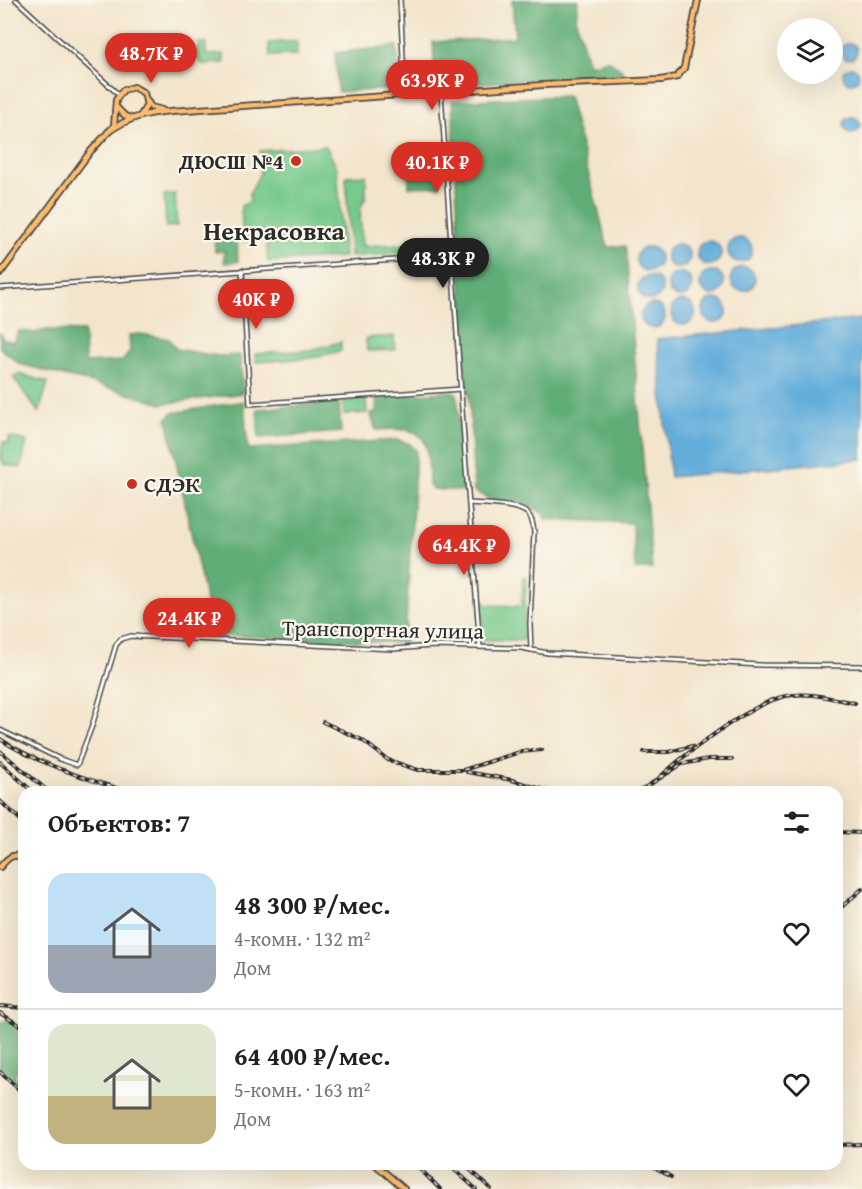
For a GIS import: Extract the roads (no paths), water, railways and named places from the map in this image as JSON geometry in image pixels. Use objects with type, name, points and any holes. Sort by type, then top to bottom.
[{"type":"main road","points":[[108,132],[136,117],[171,111],[543,85],[652,81],[677,77],[686,64],[698,0]]},
{"type":"main road","points":[[0,274],[90,152],[115,123],[118,94],[129,87],[138,88],[153,108],[171,111]]},
{"type":"main road","points":[[116,103],[121,114],[136,117],[144,111],[147,101]]},
{"type":"main road","points":[[0,867],[10,856],[18,857]]},
{"type":"main road","points":[[382,1170],[404,1189]]},
{"type":"street","points":[[16,0],[118,94]]},
{"type":"street","points":[[400,0],[405,95]]},
{"type":"street","points":[[441,93],[480,647]]},
{"type":"street","points":[[0,288],[452,256]]},
{"type":"street","points":[[242,270],[250,404],[461,389]]},
{"type":"street","points":[[469,503],[519,509],[528,513],[531,518],[534,532],[531,650]]},
{"type":"street","name":"Транспортная улица","points":[[0,730],[76,765],[92,726],[116,645],[122,639],[131,636],[393,649],[432,646],[480,647],[760,665],[862,666]]},
{"type":"water","points":[[846,44],[852,44],[856,48],[856,54],[852,58],[846,58],[843,55],[843,47]]},
{"type":"water","points":[[851,67],[858,72],[858,78],[851,83],[843,75]]},
{"type":"water","points":[[852,117],[860,125],[852,133],[844,125]]},
{"type":"water","points":[[740,238],[745,239],[751,245],[751,255],[745,261],[740,262],[735,261],[729,255],[728,250],[729,245],[735,239]]},
{"type":"water","points":[[709,241],[714,242],[720,248],[720,258],[714,264],[709,265],[704,264],[698,258],[697,253],[698,248],[704,242]]},
{"type":"water","points":[[678,244],[683,245],[689,251],[689,261],[683,267],[678,268],[673,267],[667,261],[666,256],[667,251],[673,245]]},
{"type":"water","points":[[648,247],[653,248],[659,254],[659,264],[653,270],[648,271],[643,270],[637,264],[636,259],[637,254],[643,248]]},
{"type":"water","points":[[743,267],[748,268],[754,274],[754,284],[748,290],[743,291],[738,290],[732,284],[731,279],[732,274],[738,268]]},
{"type":"water","points":[[712,271],[717,272],[723,278],[723,288],[717,294],[712,295],[707,294],[701,288],[700,283],[701,278],[707,272]]},
{"type":"water","points":[[680,273],[685,274],[691,280],[691,290],[685,296],[680,297],[675,296],[669,290],[668,285],[669,280],[675,274]]},
{"type":"water","points":[[650,276],[655,277],[661,283],[661,293],[655,299],[650,300],[645,299],[639,293],[638,288],[639,283],[645,277]]},
{"type":"water","points":[[715,299],[720,300],[726,306],[726,316],[720,322],[715,323],[710,322],[704,316],[703,311],[704,306],[710,300]]},
{"type":"water","points":[[683,301],[688,302],[694,308],[694,318],[688,324],[683,325],[678,324],[672,318],[671,313],[672,308],[678,302]]},
{"type":"water","points":[[653,304],[658,305],[664,311],[664,321],[658,327],[653,328],[648,327],[642,321],[641,316],[642,311],[648,305]]},
{"type":"water","points":[[862,319],[862,459],[670,477],[657,339]]},
{"type":"railway","points":[[659,778],[720,730],[772,700],[803,694],[855,703]]},
{"type":"railway","points":[[323,722],[362,740],[388,760],[418,770],[463,770],[520,752],[542,750]]},
{"type":"railway","points":[[0,739],[46,763],[110,786]]},
{"type":"railway","points":[[644,752],[669,752],[692,746]]},
{"type":"railway","points":[[0,751],[42,786]]},
{"type":"railway","points":[[647,786],[682,764],[709,759],[732,759]]},
{"type":"railway","points":[[0,762],[26,786]]},
{"type":"railway","points":[[467,772],[532,786]]},
{"type":"railway","points":[[0,801],[18,818]]},
{"type":"railway","points":[[843,832],[862,833]]},
{"type":"railway","points":[[843,906],[862,889]]},
{"type":"railway","points":[[0,1006],[18,1008]]},
{"type":"railway","points":[[0,1013],[18,1024]]},
{"type":"railway","points":[[0,1072],[18,1088]]},
{"type":"railway","points":[[843,1145],[862,1144]]},
{"type":"railway","points":[[421,1170],[440,1189]]},
{"type":"railway","points":[[455,1170],[476,1189]]},
{"type":"railway","points":[[470,1170],[491,1189]]},
{"type":"railway","points":[[659,1170],[671,1177]]},
{"type":"place","name":"ДЮСШ №4","points":[[296,161]]},
{"type":"place","name":"СДЭК","points":[[132,484]]},
{"type":"district","name":"Некрасовка","points":[[274,231]]}]
